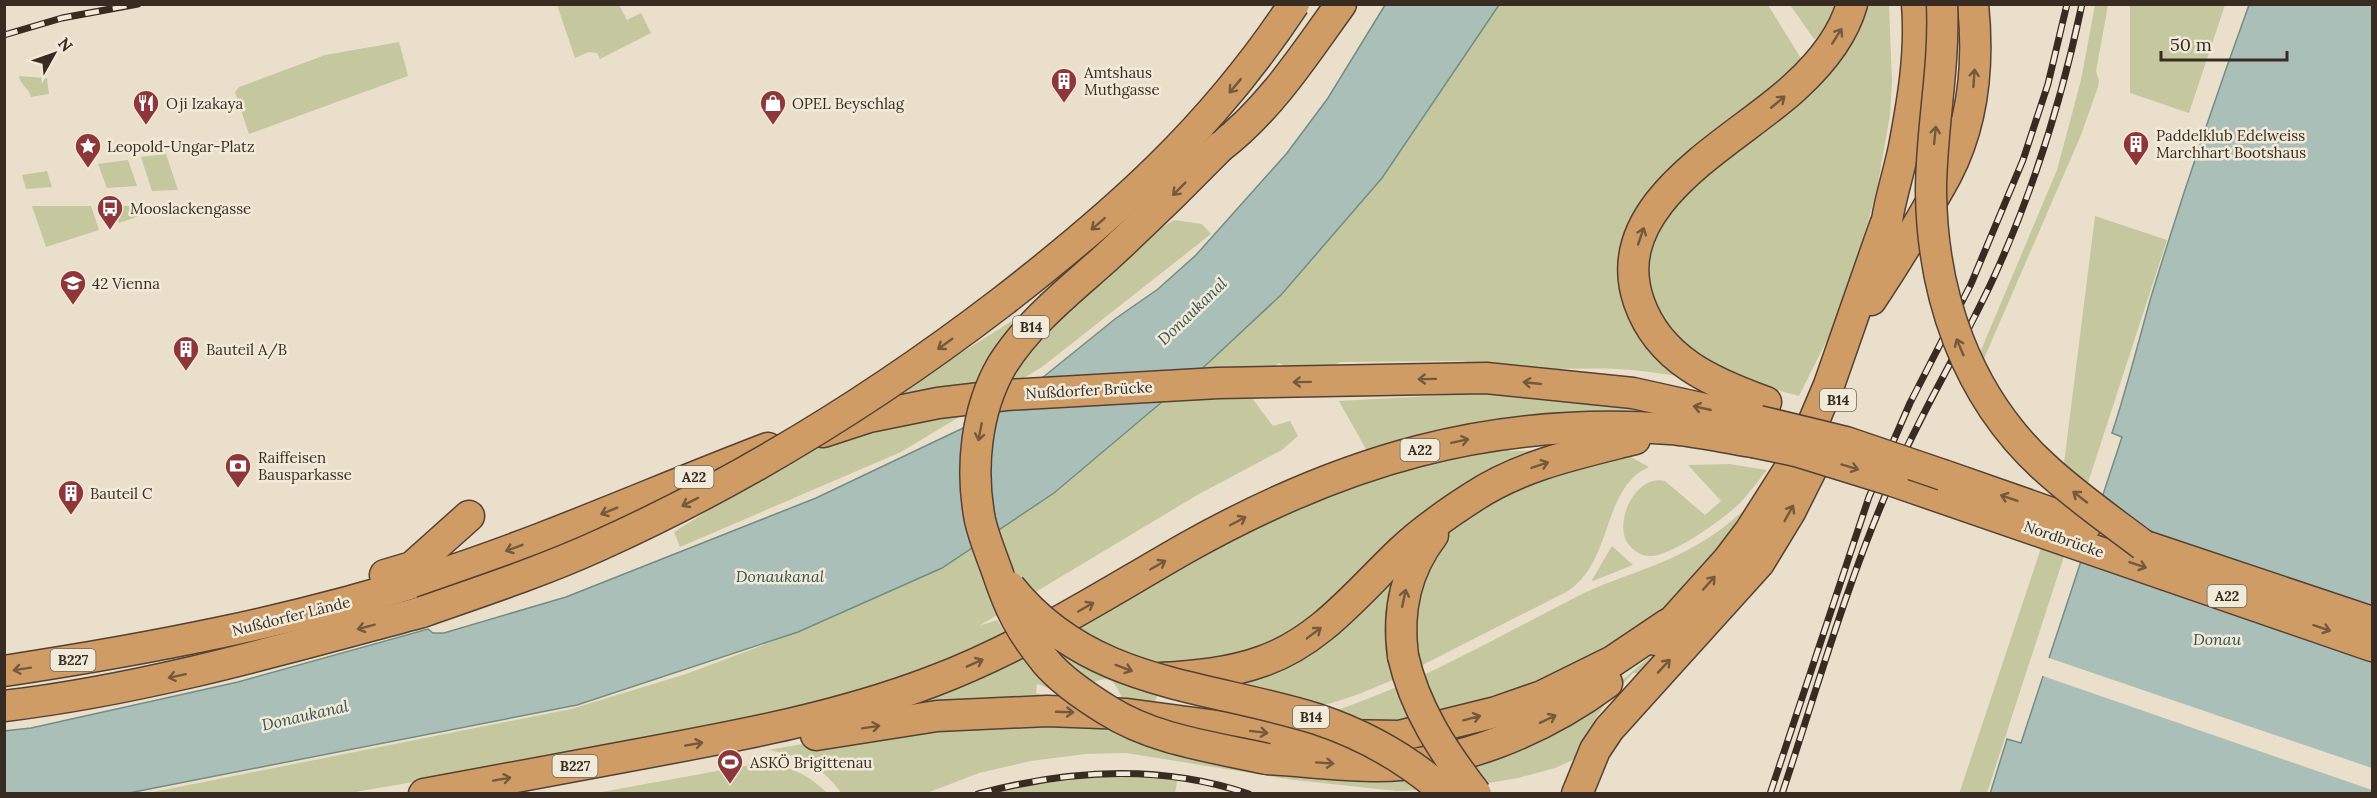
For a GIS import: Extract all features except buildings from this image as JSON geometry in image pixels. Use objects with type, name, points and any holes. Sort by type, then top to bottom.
[{"type":"highway","points":[[4,706],[66,699],[218,668],[423,612],[597,547],[709,492],[784,451],[899,377],[1071,248],[1138,190],[1207,119],[1251,66],[1294,4]]},
{"type":"highway","name":"B14","points":[[1315,4],[1284,55],[1236,119],[1220,147],[1177,191],[1042,314],[1019,340],[1001,367],[984,411],[976,458],[980,520],[997,570],[1034,613],[1067,641],[1128,671],[1318,719],[1382,746],[1404,760],[1447,794]]},
{"type":"highway","points":[[1220,147],[1246,125],[1283,82],[1341,4]]},
{"type":"highway","points":[[1759,422],[1733,390],[1695,371],[1674,355],[1655,334],[1641,309],[1636,294],[1634,266],[1640,238],[1654,208],[1667,192],[1689,171],[1777,103],[1817,64],[1842,28],[1852,4]]},
{"type":"highway","points":[[1895,178],[1890,154],[1898,64],[1896,4]]},
{"type":"highway","name":"B14","points":[[1577,794],[1595,750],[1625,709],[1758,563],[1790,512],[1822,446],[1871,300],[1884,249],[1885,225],[1904,149],[1916,70],[1917,4]]},
{"type":"highway","points":[[1942,4],[1941,71],[1932,161],[1933,229],[1938,275],[1960,348],[1993,409],[2026,450],[2057,479],[2144,545]]},
{"type":"highway","points":[[1871,300],[1894,267],[1948,173],[1961,141],[1973,94],[1975,57],[1973,4]]},
{"type":"highway","points":[[997,570],[1010,609],[1025,635],[1047,664],[1108,711],[1141,727],[1178,740],[1267,759],[1377,766],[1432,760],[1475,750],[1555,716],[1595,692],[1646,651],[1728,560],[1750,531],[1802,449],[1829,386],[1885,225]]},
{"type":"highway","name":"Nußdorfer Brücke","points":[[569,527],[771,447],[869,417],[938,403],[1006,395],[1218,383],[1486,378],[1633,393],[1759,422]]},
{"type":"highway","name":"Nordbrücke","points":[[1759,422],[1846,442],[2373,622]]},
{"type":"highway","name":"Nordbrücke","points":[[1759,422],[1796,451],[1893,481],[2373,646]]},
{"type":"highway","name":"A22","points":[[727,738],[861,706],[933,681],[1045,631],[1186,548],[1280,500],[1324,480],[1388,458],[1472,438],[1521,432],[1614,428],[1673,429],[1759,422]]},
{"type":"highway","points":[[1158,679],[1219,673],[1263,661],[1296,646],[1353,599],[1402,550],[1486,488],[1533,468],[1574,455],[1673,429]]},
{"type":"highway","points":[[1454,511],[1424,548],[1414,566],[1402,610],[1400,635],[1409,680],[1426,721],[1476,794]]},
{"type":"highway","points":[[141,647],[412,567],[470,516]]},
{"type":"highway","name":"Nußdorfer Lände","points":[[4,671],[233,631],[319,610],[429,578],[569,527]]},
{"type":"highway","points":[[727,738],[772,742],[937,716],[1047,711],[1127,714],[1277,734],[1399,736],[1496,712],[1542,696],[1613,661],[1668,624]]},
{"type":"highway","name":"B227","points":[[424,794],[727,738]]},
{"type":"green space","points":[[557,5],[619,5],[627,20],[641,13],[651,33],[600,59],[597,53],[589,52],[575,58]]},
{"type":"green space","points":[[1499,5],[1768,5],[1799,55],[1802,61],[1629,244],[1687,377],[1617,369],[1501,367],[1463,361],[1341,362],[1304,376],[1279,363],[1246,390],[1273,426],[1290,421],[1298,436],[1282,450],[1199,494],[979,626],[997,620],[1010,640],[885,685],[618,747],[349,793],[143,794],[571,709],[686,674],[798,632],[942,568],[1054,493],[1207,364],[1281,295],[1382,178]]},
{"type":"green space","points":[[1790,5],[1844,5],[1823,38],[1814,39]]},
{"type":"green space","points":[[1864,5],[1889,5],[1892,82],[1890,115],[1877,189],[1850,285],[1836,322],[1799,396],[1734,378],[1720,371],[1670,330],[1652,302],[1646,262],[1658,220]]},
{"type":"green space","points":[[2095,5],[2108,5],[2096,71],[2098,87],[2081,135],[1983,361],[1979,355],[2057,170],[2081,80]]},
{"type":"green space","points":[[2130,5],[2225,5],[2189,113],[2130,93]]},
{"type":"green space","points":[[399,42],[408,76],[249,134],[235,92],[239,87],[325,55]]},
{"type":"green space","points":[[19,76],[47,78],[49,94],[31,97]]},
{"type":"green space","points":[[166,154],[178,190],[152,191],[141,157]]},
{"type":"green space","points":[[128,160],[137,186],[107,188],[98,164]]},
{"type":"green space","points":[[47,171],[52,187],[26,189],[22,175]]},
{"type":"green space","points":[[32,206],[91,206],[99,230],[46,247]]},
{"type":"green space","points":[[113,206],[143,206],[145,214],[119,223]]},
{"type":"green space","points":[[2095,216],[2167,240],[1987,793],[1959,794],[2042,545],[2063,471]]},
{"type":"green space","points":[[1174,220],[1202,224],[1211,234],[1042,367],[901,452],[680,547],[674,532]]},
{"type":"green space","points":[[1502,392],[1648,405],[1696,418],[1577,415],[1507,419],[1454,428],[1367,451],[1339,401]]},
{"type":"green space","points":[[1498,446],[1511,451],[1559,450],[1327,613],[1267,651],[1169,665],[1154,704],[1122,699],[1117,688],[1106,679],[1069,692],[1057,691],[1037,684],[1036,693],[1065,702],[897,707],[1207,550],[1374,474]]},
{"type":"green space","points":[[1616,455],[1629,456],[1649,467],[1634,477],[1623,491],[1593,562],[1583,578],[1568,591],[1395,679],[1332,703],[1308,708],[1230,683],[1407,558],[1411,608],[1435,547],[1453,524],[1507,488]]},
{"type":"green space","points":[[1729,464],[1767,470],[1733,509],[1684,544],[1659,555],[1650,556],[1639,553],[1630,546],[1623,526],[1625,515],[1629,503],[1644,485],[1654,481],[1665,481],[1705,515],[1721,501],[1688,465]]},
{"type":"green space","points":[[1764,490],[1743,520],[1679,596],[1617,646],[1501,702],[1375,726],[1319,716],[1388,691],[1487,644],[1584,593],[1682,553],[1726,525]]},
{"type":"green space","points":[[1612,546],[1633,565],[1593,581],[1592,580]]},
{"type":"green space","points":[[1692,616],[1640,674],[1633,673],[1606,703],[1593,722],[1575,759],[1555,768],[1518,778],[1453,789],[1397,791],[1294,780],[1126,753],[1085,754],[1031,761],[979,773],[927,793],[842,794],[827,776],[810,764],[790,755],[768,750],[808,743],[994,724],[1105,725],[1298,745],[1559,704],[1362,778],[1610,690],[1659,649]]},
{"type":"green space","name":"ASKÖ Brigittenau","points":[[767,762],[800,773],[827,793],[596,793]]},
{"type":"green space","points":[[1118,773],[1178,777],[1175,793],[978,793],[1051,777]]},
{"type":"water","name":"Donaukanal","points":[[1385,5],[1499,5],[1382,178],[1281,295],[1207,364],[1054,493],[942,568],[798,632],[577,705],[129,793],[5,793],[4,731],[31,728],[238,682],[428,629],[433,633],[444,633],[566,597],[816,498],[980,420],[1042,378],[1115,319],[1158,289],[1196,255],[1287,153],[1328,98]]},
{"type":"water","name":"Donau","points":[[2249,5],[2372,5],[2372,793],[1990,794],[2007,739],[2021,743],[2122,437],[2112,433],[2151,297],[2198,150]]},
{"type":"pier","points":[[2046,657],[2372,768],[2372,790],[2040,675]]},
{"type":"railway","points":[[4,35],[62,18],[138,4]]},
{"type":"railway","points":[[1770,794],[1869,497],[1910,403],[1971,284],[2023,160],[2048,84],[2067,4]]},
{"type":"railway","points":[[1782,794],[1846,597],[1875,520],[1915,430],[1993,279],[2021,213],[2056,110],[2082,4]]},
{"type":"railway","points":[[978,794],[1045,780],[1114,774],[1148,774],[1182,778],[1216,784],[1249,794]]},
{"type":"place","name":"Amtshaus Muthgasse","points":[[1064,104]]},
{"type":"place","name":"Oji Izakaya","points":[[146,126]]},
{"type":"place","name":"OPEL Beyschlag","points":[[773,126]]},
{"type":"place","name":"Paddelklub Edelweiss Marchhart Bootshaus","points":[[2136,167]]},
{"type":"place","name":"Leopold-Ungar-Platz","points":[[88,169]]},
{"type":"place","name":"Mooslackengasse","points":[[110,231]]},
{"type":"place","name":"42 Vienna","points":[[73,306]]},
{"type":"place","name":"Bauteil A/B","points":[[186,372]]},
{"type":"place","name":"Raiffeisen Bausparkasse","points":[[238,489]]},
{"type":"place","name":"Bauteil C","points":[[71,516]]},
{"type":"place","name":"ASKÖ Brigittenau","points":[[730,785]]}]
